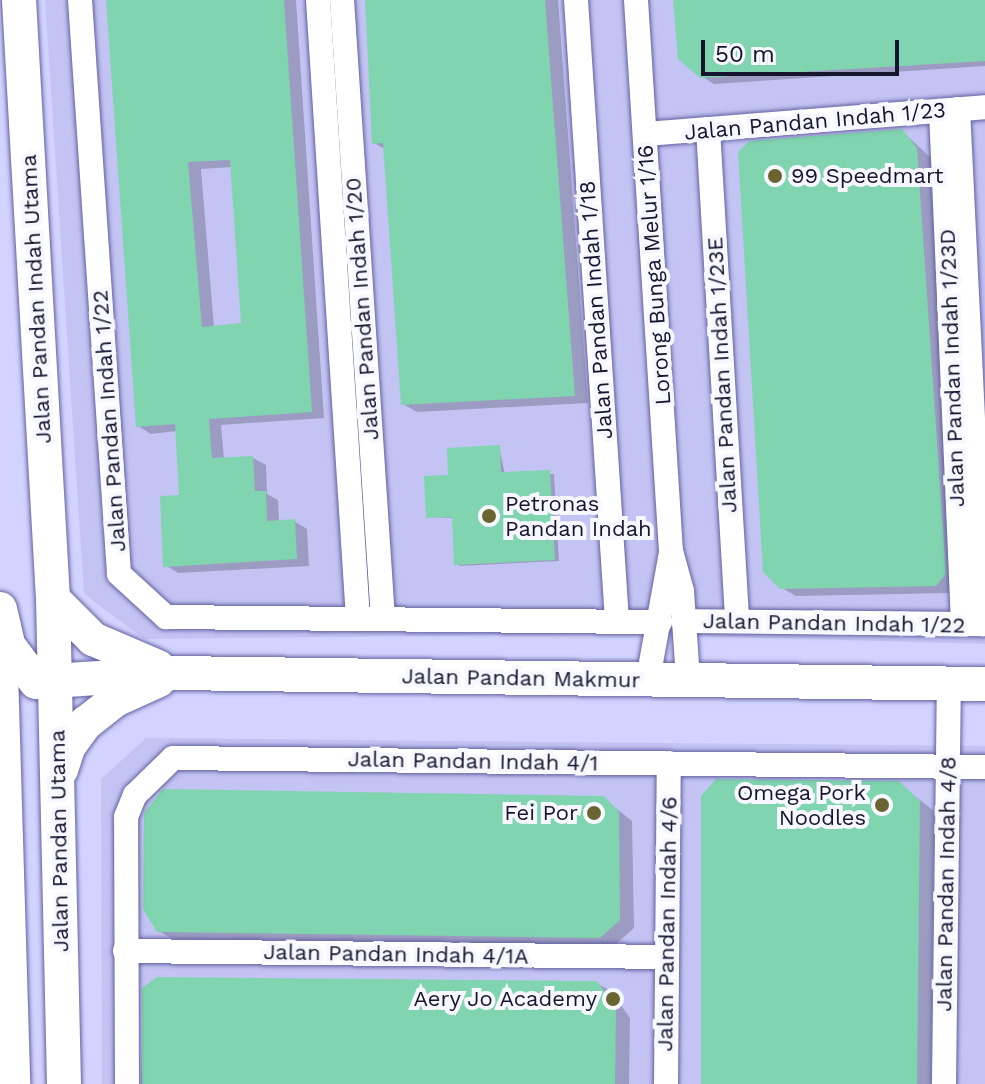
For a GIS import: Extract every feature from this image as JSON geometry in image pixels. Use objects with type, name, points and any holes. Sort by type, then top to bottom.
[{"type":"main road","name":"Jalan Pandan Indah Utama","points":[[19,0],[53,599]]},
{"type":"main road","points":[[53,599],[93,639],[174,673]]},
{"type":"main road","name":"Jalan Pandan Utama","points":[[53,599],[64,1084]]},
{"type":"main road","points":[[0,609],[18,665],[36,682],[56,679]]},
{"type":"main road","points":[[0,629],[13,1084]]},
{"type":"main road","points":[[57,788],[69,746],[86,723],[115,700],[174,673]]},
{"type":"main road","name":"Jalan Pandan Makmur","points":[[56,679],[174,673],[985,684]]},
{"type":"main road","points":[[5,769],[21,712],[56,679]]},
{"type":"street","name":"Jalan Pandan Indah 1/22","points":[[80,0],[119,574],[166,617],[977,624]]},
{"type":"street","name":"Jalan Pandan Indah 1/20","points":[[318,0],[358,619]]},
{"type":"street","name":"Jalan Pandan Indah 1/20","points":[[342,0],[383,619]]},
{"type":"street","name":"Jalan Pandan Indah 1/18","points":[[576,0],[617,621]]},
{"type":"street","name":"Lorong Bunga Melur 1/16","points":[[636,0],[671,551],[671,622],[688,680]]},
{"type":"street","name":"Jalan Pandan Indah 1/23","points":[[645,134],[985,107]]},
{"type":"street","name":"Jalan Pandan Indah 1/23D","points":[[950,110],[977,624]]},
{"type":"street","name":"Jalan Pandan Indah 1/23E","points":[[708,129],[737,621]]},
{"type":"street","name":"Lorong Bunga Melur 1/16","points":[[648,679],[671,622]]},
{"type":"street","name":"Jalan Pandan Indah 4/8","points":[[944,1084],[949,684]]},
{"type":"street","name":"Jalan Pandan Indah 4/1","points":[[127,1084],[126,817],[135,795],[173,758],[985,767]]},
{"type":"street","name":"Jalan Pandan Indah 4/6","points":[[666,1084],[669,763]]},
{"type":"street","name":"Jalan Pandan Indah 4/1A","points":[[125,951],[667,957]]},
{"type":"shaded area","points":[[45,0],[985,0],[985,644],[622,634],[144,639],[84,594]]},
{"type":"shaded area","points":[[146,738],[985,746],[985,1084],[102,1084],[101,779]]},
{"type":"building","points":[[106,0],[284,0],[312,412],[209,419],[212,458],[253,456],[255,491],[266,491],[267,521],[295,519],[297,559],[163,567],[160,496],[179,495],[175,424],[136,427]],"holes":[[[230,160],[241,323],[202,327],[188,162]]]},
{"type":"building","points":[[365,0],[545,0],[575,396],[401,405],[383,143],[372,144]]},
{"type":"building","points":[[673,0],[985,0],[985,61],[700,78],[678,59]]},
{"type":"building","points":[[902,129],[917,148],[946,574],[936,586],[780,589],[763,572],[738,152],[749,141]]},
{"type":"building","points":[[500,445],[501,472],[550,470],[555,560],[454,565],[452,517],[426,518],[424,476],[448,475],[447,448]]},
{"type":"building","points":[[716,779],[899,781],[920,801],[917,1084],[701,1084],[701,796]]},
{"type":"building","points":[[163,789],[604,796],[619,812],[620,920],[600,938],[157,932],[143,909],[144,813]]},
{"type":"building","points":[[157,977],[597,981],[616,1008],[615,1084],[142,1084],[142,988]]},
{"type":"place","name":"99 Speedmart","points":[[775,176]]},
{"type":"place","name":"Petronas Pandan Indah","points":[[489,516]]},
{"type":"place","name":"Omega Pork Noodles","points":[[882,805]]},
{"type":"place","name":"Fei Por","points":[[594,813]]},
{"type":"place","name":"Aery Jo Academy","points":[[613,999]]}]
